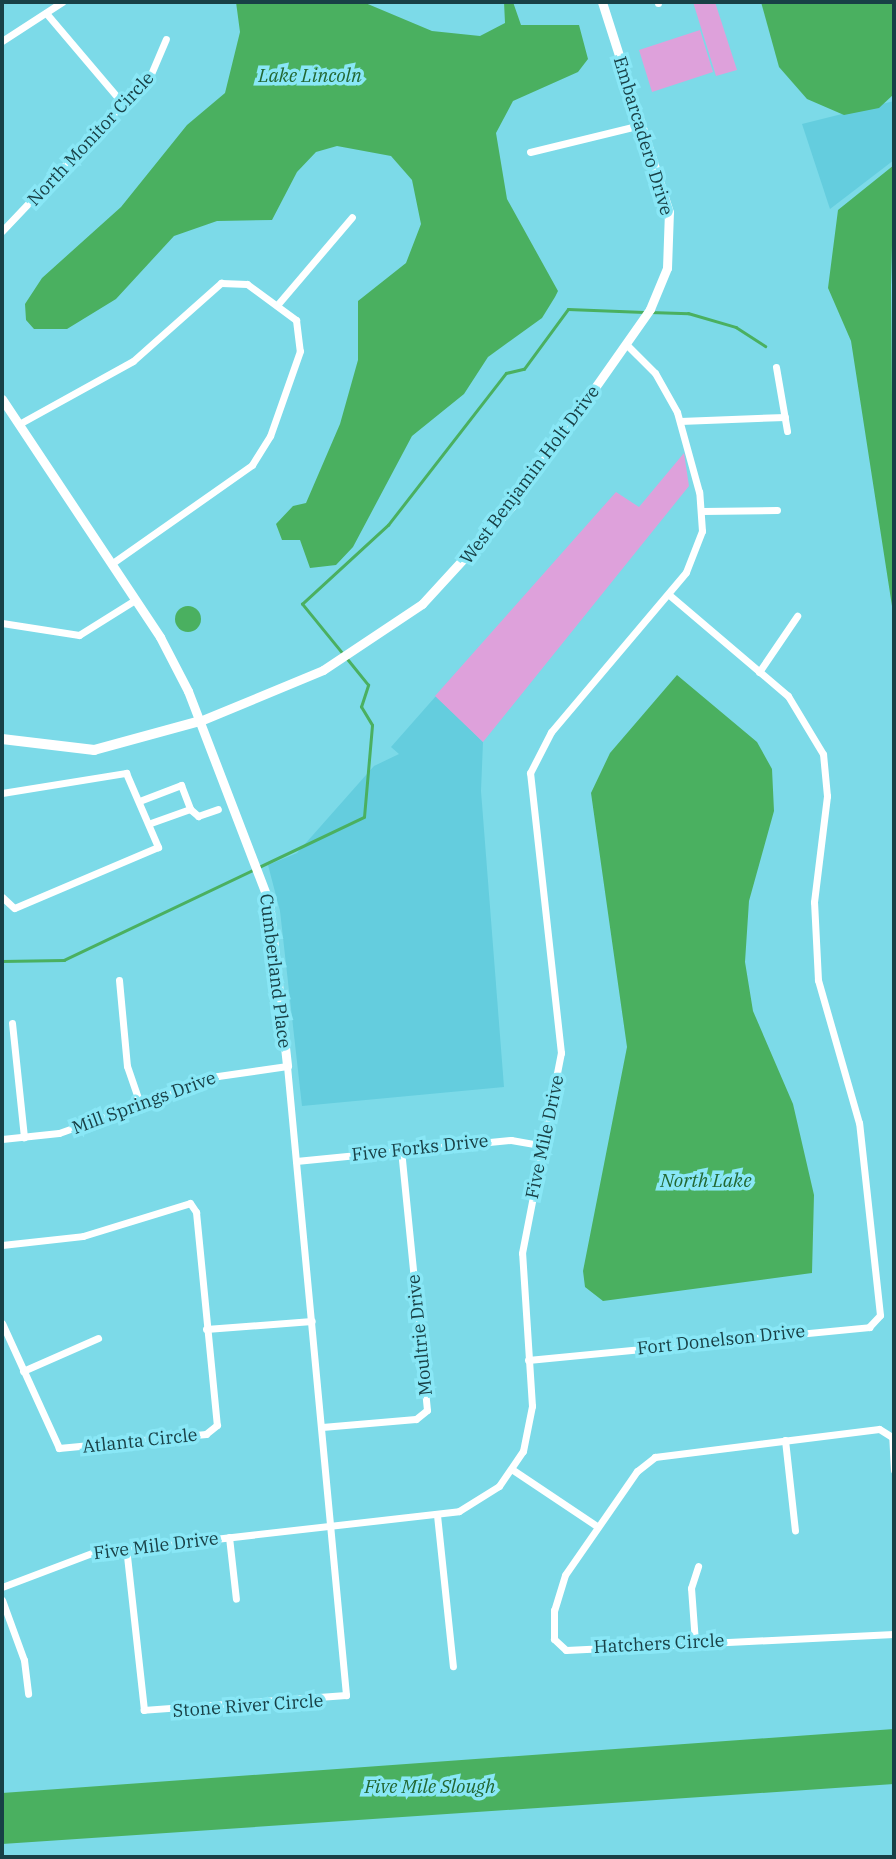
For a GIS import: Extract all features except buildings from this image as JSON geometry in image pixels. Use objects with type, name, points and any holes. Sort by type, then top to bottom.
[{"type":"main road","name":"West Benjamin Holt Drive","points":[[2,739],[94,750],[200,722]]},
{"type":"street","points":[[2,41],[61,2]]},
{"type":"street","name":"Embarcadero Drive","points":[[602,2],[668,209],[670,250],[660,290],[627,345]]},
{"type":"street","points":[[46,13],[124,104]]},
{"type":"street","name":"North Monitor Circle","points":[[2,231],[158,66],[166,39]]},
{"type":"street","points":[[530,152],[641,125]]},
{"type":"street","points":[[278,304],[352,217]]},
{"type":"street","points":[[19,424],[133,361],[217,285],[242,282],[278,304],[296,320],[301,343],[261,454],[239,478],[111,564]]},
{"type":"street","name":"Five Mile Drive","points":[[2,1587],[60,1563],[126,1548],[437,1515],[482,1500],[513,1470],[532,1417],[522,1253],[544,1146],[561,1026],[530,773],[551,732],[668,594],[697,550],[702,511],[680,421],[655,373],[627,345]]},
{"type":"street","name":"West Benjamin Holt Drive","points":[[200,722],[323,670],[422,604],[483,543],[627,345]]},
{"type":"street","points":[[776,367],[787,431]]},
{"type":"street","name":"Cumberland Place","points":[[2,398],[171,656],[200,722],[269,902],[332,1527]]},
{"type":"street","points":[[680,421],[785,417]]},
{"type":"street","points":[[702,511],[777,510]]},
{"type":"street","points":[[668,594],[759,672],[797,616]]},
{"type":"street","points":[[2,623],[79,635],[135,600]]},
{"type":"street","name":"Fort Donelson Drive","points":[[528,1360],[869,1327],[880,1315],[859,1123],[818,980],[814,902],[827,796],[824,764],[806,718],[759,672]]},
{"type":"street","points":[[2,793],[120,772],[132,777],[158,847],[148,856],[14,908],[2,897]]},
{"type":"street","points":[[142,800],[181,785],[190,809],[198,816],[218,809]]},
{"type":"street","points":[[151,823],[190,809]]},
{"type":"street","points":[[118,980],[127,1066],[141,1103]]},
{"type":"street","points":[[12,1023],[24,1137]]},
{"type":"street","name":"Mill Springs Drive","points":[[2,1139],[78,1128],[218,1076],[287,1066]]},
{"type":"street","name":"Five Forks Drive","points":[[296,1161],[511,1140],[544,1146]]},
{"type":"street","name":"Moultrie Drive","points":[[322,1427],[416,1419],[428,1410],[401,1150]]},
{"type":"street","name":"Atlanta Circle","points":[[2,1245],[83,1236],[190,1203],[196,1212],[217,1419],[209,1434],[59,1448],[2,1323]]},
{"type":"street","points":[[206,1329],[312,1321]]},
{"type":"street","points":[[23,1371],[99,1338]]},
{"type":"street","name":"Hatchers Circle","points":[[894,1470],[892,1437],[883,1430],[655,1457],[636,1471],[556,1591],[557,1644],[566,1650],[894,1634]]},
{"type":"street","points":[[785,1440],[794,1530]]},
{"type":"street","points":[[513,1470],[598,1527]]},
{"type":"street","points":[[437,1515],[453,1666]]},
{"type":"street","name":"Stone River Circle","points":[[126,1548],[144,1710],[336,1699],[346,1695],[349,1683],[332,1527]]},
{"type":"street","points":[[229,1537],[236,1599]]},
{"type":"street","points":[[695,1642],[691,1588],[698,1566]]},
{"type":"street","points":[[2,1600],[24,1660],[28,1694]]},
{"type":"shaded area","points":[[693,2],[715,2],[737,70],[716,76]]},
{"type":"shaded area","points":[[700,30],[713,72],[652,92],[639,50]]},
{"type":"shaded area","points":[[894,101],[894,160],[830,209],[802,124]]},
{"type":"shaded area","points":[[684,453],[689,486],[483,742],[435,696],[616,492],[639,507]]},
{"type":"shaded area","points":[[436,696],[483,742],[481,791],[504,1087],[302,1106],[280,911],[268,865],[297,853],[374,766],[399,754],[391,747]]},
{"type":"water","name":"Lake Lincoln","points":[[236,2],[363,2],[432,31],[480,36],[505,23],[504,2],[513,2],[521,25],[579,25],[588,59],[578,72],[513,101],[496,133],[507,199],[558,291],[542,318],[488,357],[464,394],[412,436],[353,547],[336,565],[310,568],[300,540],[282,540],[276,524],[293,506],[306,503],[340,424],[358,360],[358,301],[406,263],[421,224],[412,180],[391,156],[337,146],[316,152],[297,172],[272,220],[217,221],[174,236],[116,299],[67,329],[34,329],[26,320],[25,304],[42,278],[121,207],[187,125],[225,93],[240,32]]},
{"type":"water","points":[[761,2],[894,2],[894,94],[879,108],[844,115],[807,99],[779,67]]},
{"type":"water","points":[[894,165],[891,286],[894,619],[851,341],[828,288],[838,210]]},
{"type":"water","points":[[188,606],[197,610],[201,619],[197,628],[188,632],[179,628],[175,619],[179,610]]},
{"type":"water","name":"North Lake","points":[[677,675],[757,742],[772,769],[774,811],[749,901],[745,962],[753,1011],[793,1104],[814,1195],[812,1273],[603,1301],[585,1287],[583,1271],[627,1047],[591,793],[610,753]]},
{"type":"water","name":"Five Mile Slough","points":[[894,1729],[894,1784],[2,1844],[2,1793]]},
{"type":"waterway","points":[[342,653],[302,604],[388,525],[506,373],[524,369],[568,309],[644,312]]},
{"type":"waterway","points":[[650,312],[688,313],[736,327],[765,346]]},
{"type":"waterway","points":[[2,961],[64,960],[364,817],[372,725],[361,707],[368,685],[346,658]]}]
